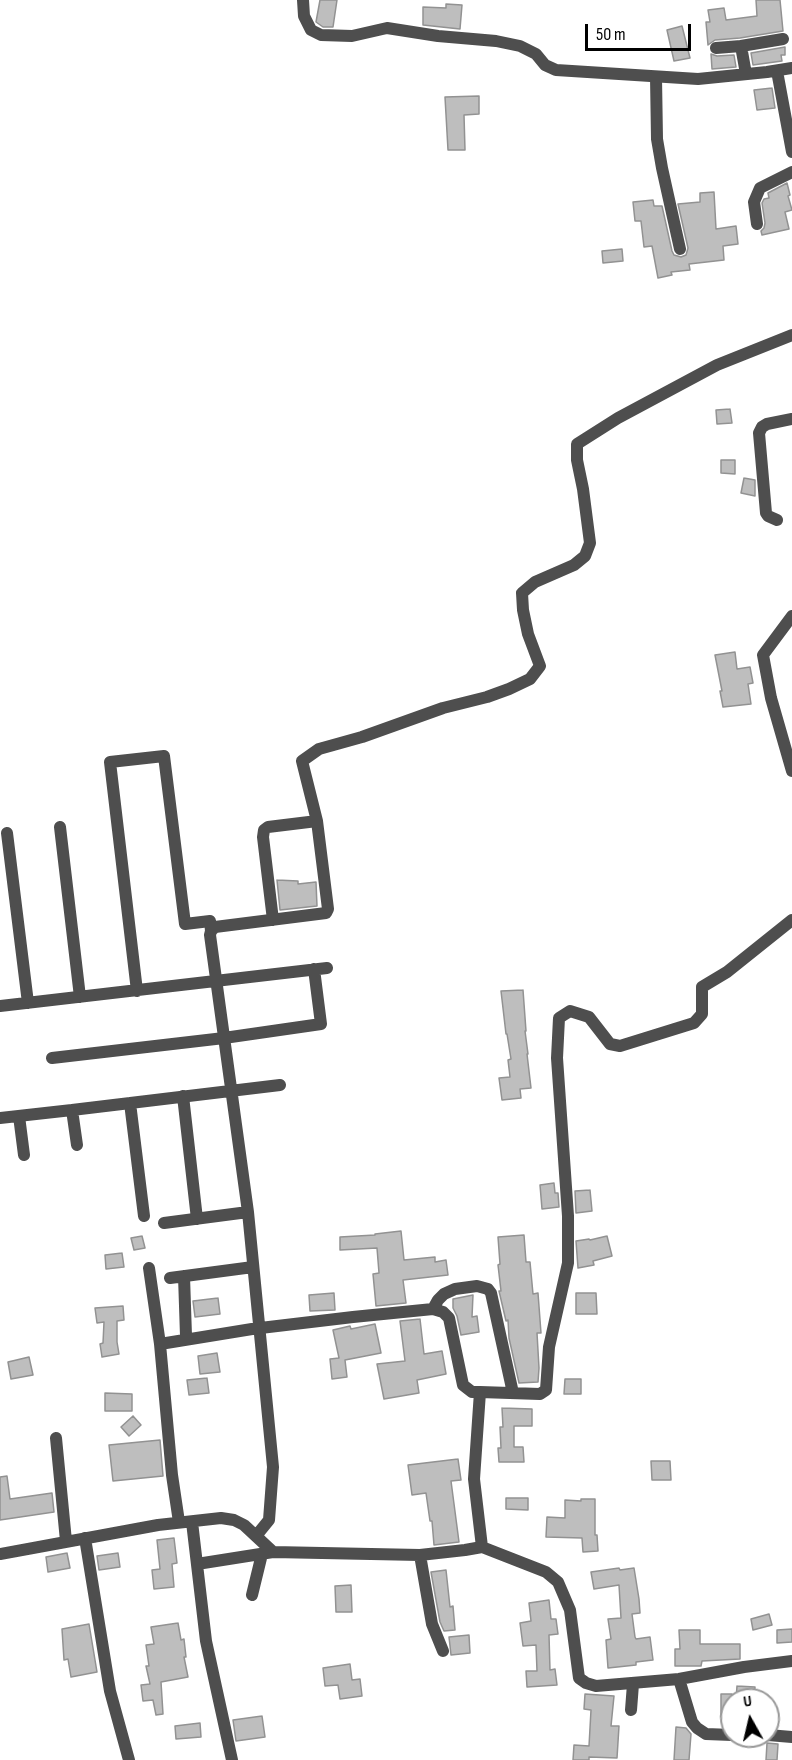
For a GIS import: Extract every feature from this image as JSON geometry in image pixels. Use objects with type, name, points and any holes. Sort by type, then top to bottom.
[{"type":"street","points":[[303,0],[304,16],[311,30],[321,35],[352,36],[387,28],[438,36],[496,41],[520,46],[537,54],[545,65],[556,70],[698,79],[792,68]]},
{"type":"street","points":[[716,48],[783,39]]},
{"type":"street","points":[[741,46],[746,74]]},
{"type":"street","points":[[777,71],[792,152]]},
{"type":"street","points":[[656,77],[657,139],[680,249]]},
{"type":"street","points":[[757,224],[754,202],[760,188],[792,172]]},
{"type":"street","points":[[211,931],[215,927],[326,913],[328,909],[317,821],[302,761],[311,753],[443,708],[487,697],[530,679],[540,666],[528,634],[522,593],[535,582],[574,565],[585,556],[590,543],[577,460],[578,444],[618,418],[717,364],[792,335]]},
{"type":"street","points":[[777,520],[766,513],[759,433],[767,424],[792,419]]},
{"type":"street","points":[[792,616],[763,655],[771,698],[792,771]]},
{"type":"street","points":[[137,991],[110,762],[164,756],[185,924],[210,921],[210,935],[248,1212],[273,1467],[269,1520],[256,1536]]},
{"type":"street","points":[[273,920],[264,830],[268,827],[317,821]]},
{"type":"street","points":[[60,827],[80,997]]},
{"type":"street","points":[[7,833],[28,1003]]},
{"type":"street","points":[[160,1344],[353,1317],[433,1309],[443,1312],[449,1318],[463,1385],[472,1392],[543,1394],[547,1387],[549,1347],[568,1263],[568,1216],[557,1058],[559,1018],[570,1011],[589,1017],[610,1044],[620,1046],[694,1023],[702,1014],[702,987],[727,972],[792,920]]},
{"type":"street","points":[[0,1006],[327,968]]},
{"type":"street","points":[[52,1059],[321,1024],[314,969]]},
{"type":"street","points":[[0,1118],[280,1085]]},
{"type":"street","points":[[183,1096],[197,1219]]},
{"type":"street","points":[[130,1103],[144,1216]]},
{"type":"street","points":[[72,1110],[76,1145]]},
{"type":"street","points":[[19,1116],[24,1155]]},
{"type":"street","points":[[164,1223],[248,1212]]},
{"type":"street","points":[[170,1278],[253,1267]]},
{"type":"street","points":[[149,1268],[160,1344],[172,1475],[197,1564],[206,1641],[232,1760]]},
{"type":"street","points":[[184,1276],[186,1336]]},
{"type":"street","points":[[433,1309],[444,1294],[455,1289],[477,1286],[488,1289],[491,1293],[513,1393]]},
{"type":"street","points":[[480,1392],[474,1479],[482,1547]]},
{"type":"street","points":[[56,1438],[66,1541]]},
{"type":"street","points":[[0,1554],[66,1541],[221,1518],[244,1524],[268,1553]]},
{"type":"street","points":[[85,1538],[110,1691],[129,1760]]},
{"type":"street","points":[[197,1564],[268,1553],[420,1555],[482,1547],[546,1572],[558,1582],[570,1610],[579,1678],[586,1683],[596,1686],[633,1684],[792,1661]]},
{"type":"street","points":[[252,1595],[268,1553]]},
{"type":"street","points":[[420,1555],[432,1624],[443,1652]]},
{"type":"street","points":[[679,1679],[692,1722],[706,1734],[720,1735]]},
{"type":"street","points":[[631,1710],[633,1684]]},
{"type":"building","points":[[320,0],[337,0],[333,27],[323,27],[316,22]]},
{"type":"building","points":[[756,0],[780,0],[783,31],[715,40],[708,45],[706,22],[710,22],[708,10],[724,8],[726,20],[757,16]]},
{"type":"building","points":[[446,4],[462,5],[460,29],[423,25],[423,7],[446,8]]},
{"type":"building","points":[[682,26],[690,58],[674,61],[667,30]]},
{"type":"building","points":[[785,47],[785,55],[781,55],[782,61],[753,65],[751,53]]},
{"type":"building","points":[[711,54],[734,55],[736,67],[712,69]]},
{"type":"building","points":[[772,88],[775,108],[757,110],[754,90]]},
{"type":"building","points":[[479,96],[479,114],[464,115],[465,150],[448,150],[445,97]]},
{"type":"building","points":[[787,183],[792,210],[785,212],[789,229],[762,235],[761,231],[765,223],[762,203],[764,199],[769,198],[768,193]]},
{"type":"building","points":[[714,192],[716,229],[736,226],[738,244],[723,246],[724,260],[689,264],[690,270],[671,272],[672,275],[658,278],[652,246],[644,247],[641,221],[635,221],[633,202],[653,200],[654,206],[662,206],[672,251],[674,255],[681,257],[686,255],[688,248],[678,204],[700,202],[700,193]]},
{"type":"building","points":[[622,249],[623,261],[603,263],[602,251]]},
{"type":"building","points":[[730,409],[732,423],[717,424],[716,410]]},
{"type":"building","points":[[721,460],[735,460],[735,474],[721,473]]},
{"type":"building","points":[[744,478],[755,480],[755,496],[741,493]]},
{"type":"building","points":[[735,652],[737,669],[750,667],[753,683],[748,684],[751,704],[723,707],[715,655]]},
{"type":"building","points":[[277,880],[298,881],[298,884],[316,882],[317,906],[280,910]]},
{"type":"building","points":[[523,990],[531,1088],[520,1089],[521,1098],[502,1100],[499,1078],[510,1077],[508,1060],[511,1059],[501,991]]},
{"type":"building","points":[[554,1183],[555,1193],[558,1193],[559,1207],[542,1209],[540,1185]]},
{"type":"building","points":[[590,1190],[592,1211],[576,1213],[575,1191]]},
{"type":"building","points":[[401,1231],[404,1260],[435,1257],[435,1262],[446,1260],[448,1275],[403,1280],[406,1303],[376,1306],[373,1274],[379,1273],[377,1248],[340,1250],[340,1237]]},
{"type":"building","points":[[524,1235],[526,1262],[530,1262],[533,1294],[538,1293],[541,1333],[537,1333],[538,1382],[519,1383],[509,1338],[508,1320],[506,1321],[499,1291],[501,1291],[498,1237]]},
{"type":"building","points":[[142,1236],[145,1248],[134,1250],[131,1238]]},
{"type":"building","points":[[607,1236],[612,1256],[593,1261],[594,1265],[578,1268],[576,1241]]},
{"type":"building","points":[[122,1253],[124,1267],[106,1269],[105,1255]]},
{"type":"building","points":[[334,1293],[335,1310],[310,1311],[309,1295]]},
{"type":"building","points":[[576,1293],[596,1293],[597,1314],[576,1314]]},
{"type":"building","points":[[473,1295],[472,1317],[477,1316],[479,1332],[461,1335],[453,1308],[453,1299]]},
{"type":"building","points":[[218,1298],[220,1314],[195,1317],[193,1301]]},
{"type":"building","points":[[123,1306],[124,1320],[117,1321],[119,1354],[102,1357],[100,1344],[103,1343],[104,1322],[97,1323],[95,1308]]},
{"type":"building","points":[[420,1319],[424,1354],[442,1351],[446,1374],[417,1380],[419,1393],[384,1399],[377,1364],[405,1361],[400,1321]]},
{"type":"building","points":[[375,1324],[381,1353],[345,1360],[347,1377],[332,1379],[330,1359],[339,1358],[333,1330]]},
{"type":"building","points":[[217,1353],[220,1372],[200,1374],[198,1356]]},
{"type":"building","points":[[29,1357],[33,1375],[11,1379],[8,1362]]},
{"type":"building","points":[[207,1378],[209,1393],[189,1395],[187,1380]]},
{"type":"building","points":[[565,1379],[581,1379],[581,1394],[564,1394]]},
{"type":"building","points":[[105,1393],[132,1394],[132,1411],[105,1411]]},
{"type":"building","points":[[502,1408],[532,1409],[532,1426],[514,1426],[514,1447],[523,1447],[524,1462],[499,1462],[500,1427],[503,1427]]},
{"type":"building","points":[[133,1416],[141,1425],[129,1436],[121,1427]]},
{"type":"building","points":[[160,1440],[163,1476],[113,1481],[109,1445]]},
{"type":"building","points":[[458,1459],[461,1480],[451,1481],[459,1542],[434,1545],[426,1493],[412,1495],[408,1465]]},
{"type":"building","points":[[651,1461],[670,1461],[671,1480],[652,1480]]},
{"type":"building","points":[[7,1476],[10,1499],[52,1493],[54,1512],[0,1520],[0,1477]]},
{"type":"building","points":[[506,1498],[528,1498],[528,1510],[506,1509]]},
{"type":"building","points":[[581,1499],[595,1499],[595,1535],[597,1535],[598,1551],[583,1552],[582,1538],[546,1537],[547,1517],[565,1518],[565,1500],[581,1501]]},
{"type":"building","points":[[174,1538],[177,1563],[172,1564],[174,1587],[154,1589],[152,1570],[160,1569],[157,1540]]},
{"type":"building","points":[[67,1553],[70,1568],[48,1572],[46,1557]]},
{"type":"building","points":[[118,1553],[120,1567],[99,1570],[97,1556]]},
{"type":"building","points":[[619,1568],[620,1570],[634,1568],[640,1613],[632,1614],[635,1637],[636,1639],[650,1637],[653,1660],[636,1662],[636,1665],[608,1668],[606,1640],[611,1639],[608,1619],[621,1618],[619,1585],[594,1589],[591,1572]]},
{"type":"building","points":[[446,1570],[455,1630],[444,1631],[440,1622],[431,1572]]},
{"type":"building","points":[[351,1585],[352,1612],[336,1612],[335,1586]]},
{"type":"building","points":[[549,1600],[551,1619],[556,1619],[558,1634],[549,1635],[550,1670],[555,1669],[557,1685],[527,1687],[526,1671],[537,1671],[536,1645],[523,1646],[520,1623],[531,1621],[529,1603]]},
{"type":"building","points":[[769,1614],[772,1625],[753,1630],[751,1619]]},
{"type":"building","points":[[178,1623],[181,1640],[184,1639],[186,1657],[184,1657],[188,1677],[161,1682],[163,1714],[156,1715],[153,1700],[143,1701],[141,1685],[150,1684],[146,1666],[149,1666],[146,1645],[154,1644],[151,1627]]},
{"type":"building","points":[[89,1624],[97,1672],[71,1677],[68,1659],[64,1660],[62,1629]]},
{"type":"building","points":[[792,1629],[792,1642],[777,1643],[777,1630]]},
{"type":"building","points":[[679,1630],[700,1630],[700,1644],[740,1644],[740,1659],[702,1661],[701,1666],[675,1666],[675,1649],[680,1649]]},
{"type":"building","points":[[469,1635],[470,1653],[451,1655],[449,1637]]},
{"type":"building","points":[[350,1664],[352,1680],[360,1679],[362,1696],[340,1699],[338,1685],[325,1686],[323,1668]]},
{"type":"building","points":[[737,1686],[755,1687],[755,1688],[737,1688]]},
{"type":"building","points":[[585,1694],[614,1696],[611,1726],[619,1726],[617,1758],[589,1757],[589,1760],[573,1760],[574,1745],[589,1746],[591,1710],[584,1709]]},
{"type":"building","points":[[262,1716],[265,1737],[236,1741],[233,1720]]},
{"type":"building","points":[[200,1723],[201,1737],[176,1739],[175,1726]]},
{"type":"building","points":[[676,1727],[686,1728],[691,1734],[689,1760],[674,1760]]},
{"type":"building","points":[[767,1748],[778,1748],[777,1760],[766,1760]]}]
